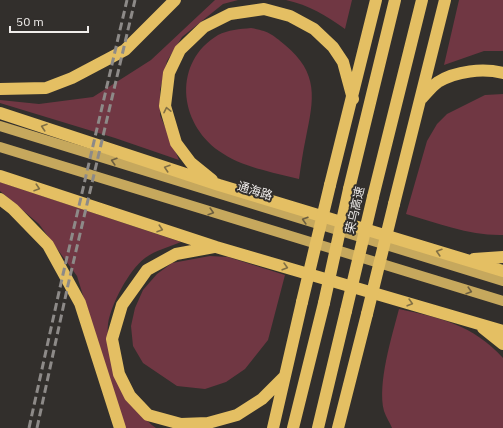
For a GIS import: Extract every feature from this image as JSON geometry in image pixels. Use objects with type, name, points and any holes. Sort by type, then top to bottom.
[{"type":"highway","points":[[0,89],[46,88],[72,78],[125,50],[175,0]]},
{"type":"highway","points":[[273,428],[330,185],[353,99],[376,0]]},
{"type":"highway","name":"荣乌高速","points":[[293,428],[395,0]]},
{"type":"highway","name":"荣乌高速","points":[[318,428],[422,0]]},
{"type":"highway","points":[[338,428],[422,99],[445,0]]},
{"type":"highway","points":[[219,185],[191,163],[176,143],[165,106],[169,73],[180,50],[204,27],[230,14],[264,9],[290,16],[314,29],[333,47],[344,62],[353,99]]},
{"type":"highway","points":[[422,99],[438,82],[463,72],[495,71],[503,73]]},
{"type":"highway","points":[[0,112],[219,185],[503,271]]},
{"type":"highway","points":[[0,176],[216,247],[503,331]]},
{"type":"highway","points":[[0,199],[13,209],[48,245],[80,303],[120,428]]},
{"type":"highway","points":[[216,247],[176,254],[147,270],[122,305],[112,338],[119,374],[130,396],[148,415],[180,424],[208,423],[237,415],[262,399],[284,377]]},
{"type":"highway","points":[[465,260],[503,257]]},
{"type":"highway","points":[[468,320],[487,330],[503,344]]},
{"type":"highway","points":[[342,428],[344,406]]},
{"type":"main road","name":"通海路","points":[[0,126],[503,281]]},
{"type":"main road","points":[[0,147],[503,301]]},
{"type":"shaded area","points":[[215,0],[238,0],[223,4],[182,37],[167,61],[160,90],[160,115],[179,160],[115,138],[0,103],[0,100],[39,104],[93,97],[151,60]]},
{"type":"shaded area","points":[[286,0],[352,0],[345,29],[317,12]]},
{"type":"shaded area","points":[[459,0],[503,0],[503,51],[484,51],[444,65]]},
{"type":"shaded area","points":[[251,28],[262,30],[277,38],[296,55],[309,76],[312,99],[311,111],[299,179],[247,165],[228,157],[205,139],[195,124],[189,109],[186,92],[188,76],[193,60],[203,47],[218,35],[234,30]]},
{"type":"shaded area","points":[[503,94],[503,235],[491,235],[466,231],[406,214],[427,141],[437,124],[447,114],[485,95]]},
{"type":"shaded area","points":[[0,182],[181,242],[154,253],[139,263],[127,279],[117,297],[108,324],[109,340],[112,352],[126,396],[143,416],[156,428],[124,428],[77,276],[39,224],[0,191]]},
{"type":"shaded area","points":[[210,256],[228,257],[285,275],[268,340],[245,369],[226,382],[205,389],[177,386],[143,363],[133,346],[131,326],[135,308],[143,290],[157,274],[172,263]]},
{"type":"shaded area","points":[[399,309],[456,324],[480,338],[503,358],[503,428],[392,428],[384,411],[382,387],[389,346]]},
{"type":"railway","points":[[29,428],[127,0]]},
{"type":"railway","points":[[37,428],[68,285],[135,0]]}]
